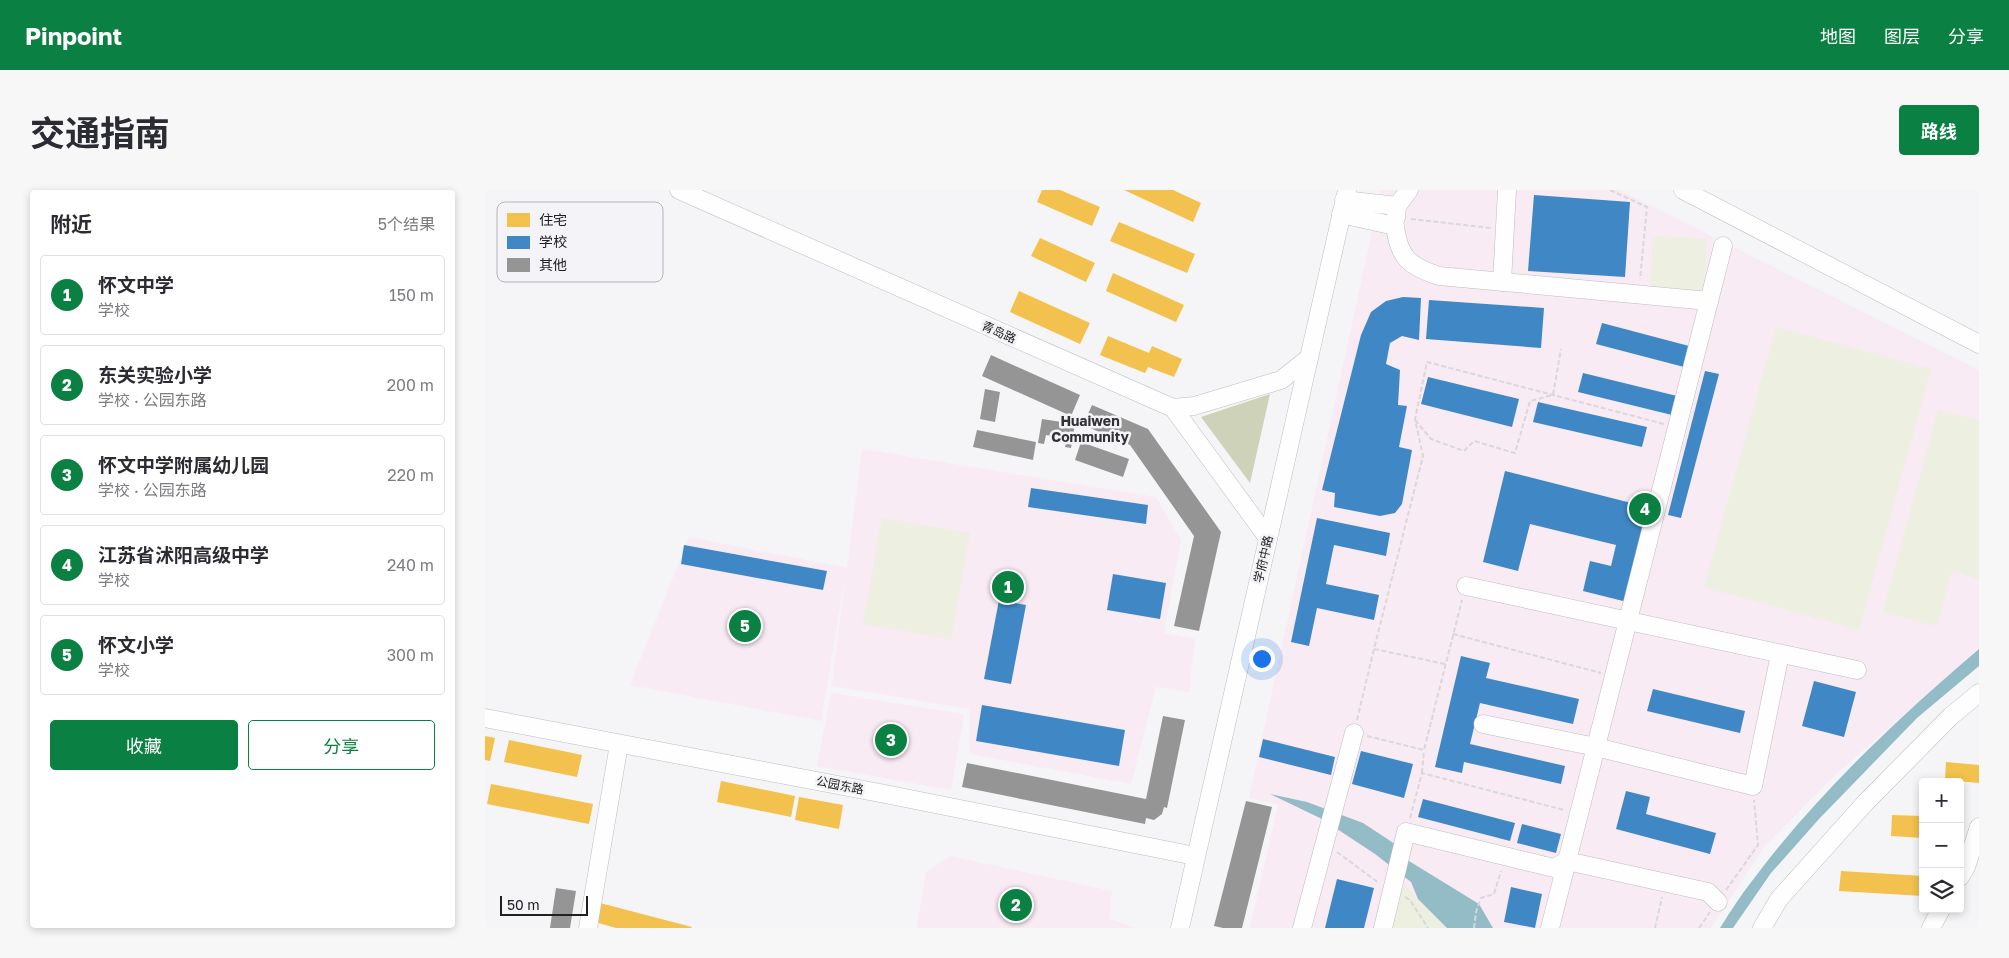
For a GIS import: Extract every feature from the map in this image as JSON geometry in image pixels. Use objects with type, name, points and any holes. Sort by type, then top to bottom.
[{"type":"street","name":"青岛路","points":[[679,190],[1173,408]]},
{"type":"street","points":[[1409,190],[1396,217],[1397,243],[1406,258],[1417,269],[1439,276],[1709,302]]},
{"type":"street","points":[[1502,282],[1507,190]]},
{"type":"street","points":[[1683,190],[1979,344]]},
{"type":"street","points":[[1344,201],[1396,217]]},
{"type":"street","name":"学府中路","points":[[1180,928],[1344,201]]},
{"type":"street","points":[[1550,928],[1723,246]]},
{"type":"street","points":[[1173,408],[1194,406],[1281,380],[1309,358]]},
{"type":"street","points":[[1173,408],[1268,538]]},
{"type":"street","points":[[1466,586],[1857,670]]},
{"type":"street","points":[[1483,724],[1596,747],[1753,786],[1780,654]]},
{"type":"street","points":[[1762,928],[1779,898],[1866,802],[1951,716],[1979,693]]},
{"type":"street","name":"公园东路","points":[[485,718],[885,794],[1195,856]]},
{"type":"street","points":[[1302,928],[1354,733]]},
{"type":"street","points":[[588,928],[619,744]]},
{"type":"street","points":[[1969,870],[1979,828]]},
{"type":"street","points":[[1383,928],[1406,832],[1554,868],[1567,861],[1708,892],[1718,902]]},
{"type":"street","points":[[1931,928],[1939,913]]},
{"type":"path","points":[[1611,190],[1647,207],[1638,295]]},
{"type":"path","points":[[1396,217],[1505,229]]},
{"type":"path","points":[[1553,395],[1561,349]]},
{"type":"path","points":[[1424,750],[1354,733],[1423,456],[1415,419],[1427,362],[1678,427]]},
{"type":"path","points":[[1415,419],[1431,439],[1464,451],[1474,441],[1515,453],[1530,401],[1553,395]]},
{"type":"path","points":[[1406,832],[1422,774],[1424,750],[1466,586]]},
{"type":"path","points":[[1453,634],[1614,676]]},
{"type":"path","points":[[1374,649],[1445,664]]},
{"type":"path","points":[[1422,774],[1579,814]]},
{"type":"path","points":[[1699,928],[1758,845],[1753,786]]},
{"type":"path","points":[[1325,843],[1392,892],[1410,900],[1428,928]]},
{"type":"path","points":[[1473,928],[1481,898],[1494,894],[1506,856]]},
{"type":"path","points":[[1655,928],[1665,883]]},
{"type":"shaded area","points":[[1381,190],[1620,190],[1979,370],[1979,648],[1831,779],[1764,847],[1711,928],[1250,928],[1278,805],[1249,798]]},
{"type":"shaded area","points":[[1653,236],[1707,239],[1704,291],[1650,287]]},
{"type":"shaded area","points":[[1776,327],[1931,369],[1859,630],[1704,587]]},
{"type":"shaded area","points":[[1938,410],[1979,420],[1979,579],[1952,571],[1937,626],[1883,612]]},
{"type":"shaded area","points":[[862,449],[1156,497],[1181,540],[1164,633],[1195,639],[1189,692],[1156,687],[1131,784],[970,754],[969,709],[832,686],[845,578],[821,721],[630,685],[689,537],[847,568]]},
{"type":"shaded area","points":[[882,518],[970,533],[951,639],[863,624]]},
{"type":"shaded area","points":[[831,693],[964,714],[951,790],[817,766]]},
{"type":"shaded area","points":[[950,856],[1112,891],[1109,919],[1138,928],[917,928],[926,872]]},
{"type":"shaded area","points":[[1401,882],[1446,928],[1391,928]]},
{"type":"green space","points":[[1270,394],[1250,483],[1201,417]]},
{"type":"water","points":[[1979,649],[1979,666],[1917,718],[1819,819],[1771,873],[1733,928],[1720,928],[1743,892],[1803,818],[1888,730]]},
{"type":"water","points":[[1270,794],[1307,802],[1363,823],[1395,844],[1409,861],[1479,904],[1493,928],[1447,928],[1418,899],[1411,882],[1375,854],[1322,819]]},
{"type":"building: 住宅","points":[[1042,190],[1060,190],[1100,207],[1092,226],[1037,202]]},
{"type":"building: 住宅","points":[[1124,190],[1173,190],[1201,203],[1193,222]]},
{"type":"building: 住宅","points":[[1119,222],[1195,254],[1187,273],[1110,241]]},
{"type":"building: 住宅","points":[[1040,238],[1095,263],[1086,282],[1031,256]]},
{"type":"building: 住宅","points":[[1113,273],[1184,305],[1176,322],[1106,291]]},
{"type":"building: 住宅","points":[[1019,291],[1090,323],[1080,344],[1010,312]]},
{"type":"building: 住宅","points":[[1108,336],[1149,353],[1152,346],[1182,359],[1174,377],[1148,367],[1145,373],[1100,355]]},
{"type":"building: 住宅","points":[[485,736],[495,738],[490,761],[485,760]]},
{"type":"building: 住宅","points":[[509,740],[582,755],[577,777],[504,762]]},
{"type":"building: 住宅","points":[[1946,762],[1979,765],[1979,783],[1964,782],[1964,778],[1945,778]]},
{"type":"building: 住宅","points":[[721,781],[795,796],[791,817],[717,802]]},
{"type":"building: 住宅","points":[[491,784],[593,804],[589,824],[487,804]]},
{"type":"building: 住宅","points":[[799,797],[843,805],[839,829],[795,820]]},
{"type":"building: 住宅","points":[[1892,815],[1919,816],[1919,838],[1891,836]]},
{"type":"building: 住宅","points":[[1841,871],[1919,876],[1919,896],[1839,891]]},
{"type":"building: 住宅","points":[[600,903],[692,927],[616,928],[595,922]]},
{"type":"building: 学校","points":[[1534,195],[1630,202],[1625,277],[1528,271]]},
{"type":"building: 学校","points":[[1403,297],[1421,298],[1419,340],[1402,336],[1390,343],[1386,364],[1400,370],[1398,405],[1407,406],[1399,447],[1412,450],[1402,504],[1395,513],[1380,516],[1334,507],[1335,493],[1322,490],[1361,335],[1371,312],[1386,301]]},
{"type":"building: 学校","points":[[1429,300],[1544,308],[1541,348],[1426,339]]},
{"type":"building: 学校","points":[[1602,323],[1689,346],[1684,367],[1596,344]]},
{"type":"building: 学校","points":[[1705,371],[1719,374],[1681,518],[1668,515]]},
{"type":"building: 学校","points":[[1583,373],[1677,396],[1672,415],[1578,392]]},
{"type":"building: 学校","points":[[1428,377],[1519,399],[1512,427],[1421,404]]},
{"type":"building: 学校","points":[[1538,402],[1647,427],[1642,447],[1533,422]]},
{"type":"building: 学校","points":[[1505,471],[1651,508],[1627,602],[1583,591],[1590,561],[1611,566],[1616,545],[1530,524],[1518,571],[1483,562]]},
{"type":"building: 学校","points":[[1031,488],[1148,505],[1146,524],[1028,507]]},
{"type":"building: 学校","points":[[1317,518],[1390,533],[1386,556],[1334,545],[1326,584],[1379,595],[1374,620],[1317,608],[1309,646],[1291,642]]},
{"type":"building: 学校","points":[[684,545],[827,571],[823,590],[681,564]]},
{"type":"building: 学校","points":[[1113,574],[1166,583],[1160,619],[1107,610]]},
{"type":"building: 学校","points":[[999,600],[1026,605],[1011,684],[984,679]]},
{"type":"building: 学校","points":[[1461,656],[1490,663],[1486,678],[1579,699],[1573,724],[1480,703],[1470,744],[1565,766],[1561,784],[1464,762],[1462,773],[1435,767]]},
{"type":"building: 学校","points":[[1814,681],[1856,692],[1844,737],[1802,726]]},
{"type":"building: 学校","points":[[1653,689],[1745,711],[1740,733],[1647,711]]},
{"type":"building: 学校","points":[[982,705],[1125,730],[1119,766],[976,741]]},
{"type":"building: 学校","points":[[1263,739],[1335,757],[1331,775],[1259,757]]},
{"type":"building: 学校","points":[[1361,751],[1413,764],[1404,798],[1352,784]]},
{"type":"building: 学校","points":[[1626,791],[1650,797],[1646,814],[1716,833],[1710,854],[1616,829]]},
{"type":"building: 学校","points":[[1423,799],[1515,823],[1510,841],[1418,817]]},
{"type":"building: 学校","points":[[1522,824],[1561,834],[1556,853],[1517,843]]},
{"type":"building: 学校","points":[[1337,879],[1374,888],[1364,928],[1325,928]]},
{"type":"building: 学校","points":[[1511,887],[1542,894],[1535,928],[1504,922]]},
{"type":"building: 其他","points":[[991,355],[1080,395],[1071,416],[982,376]]},
{"type":"building: 其他","points":[[985,389],[1000,392],[995,422],[980,419]]},
{"type":"building: 其他","points":[[1092,405],[1148,429],[1221,532],[1199,631],[1174,626],[1194,536],[1130,445],[1083,425]]},
{"type":"building: 其他","points":[[1042,419],[1075,424],[1071,448],[1065,447],[1067,439],[1046,435],[1044,444],[1038,443]]},
{"type":"building: 其他","points":[[977,430],[1036,442],[1033,460],[973,447]]},
{"type":"building: 其他","points":[[1081,442],[1129,459],[1123,477],[1075,460]]},
{"type":"building: 其他","points":[[1163,716],[1185,720],[1167,808],[1164,807],[1162,814],[1154,820],[1146,818],[1145,824],[962,787],[967,763],[1146,799]]},
{"type":"building: 其他","points":[[1246,801],[1272,807],[1242,928],[1223,928],[1214,926]]},
{"type":"building: 其他","points":[[556,888],[576,891],[570,928],[550,928]]},
{"type":"place","name":"江苏省沭阳高级中学","points":[[1645,509]]},
{"type":"place","name":"怀文中学","points":[[1008,587]]},
{"type":"place","name":"怀文小学","points":[[745,626]]},
{"type":"place","name":"怀文中学附属幼儿园","points":[[891,740]]},
{"type":"place","name":"东关实验小学","points":[[1016,905]]},
{"type":"district","name":"Huaiwen Community","points":[[1090,428]]}]
